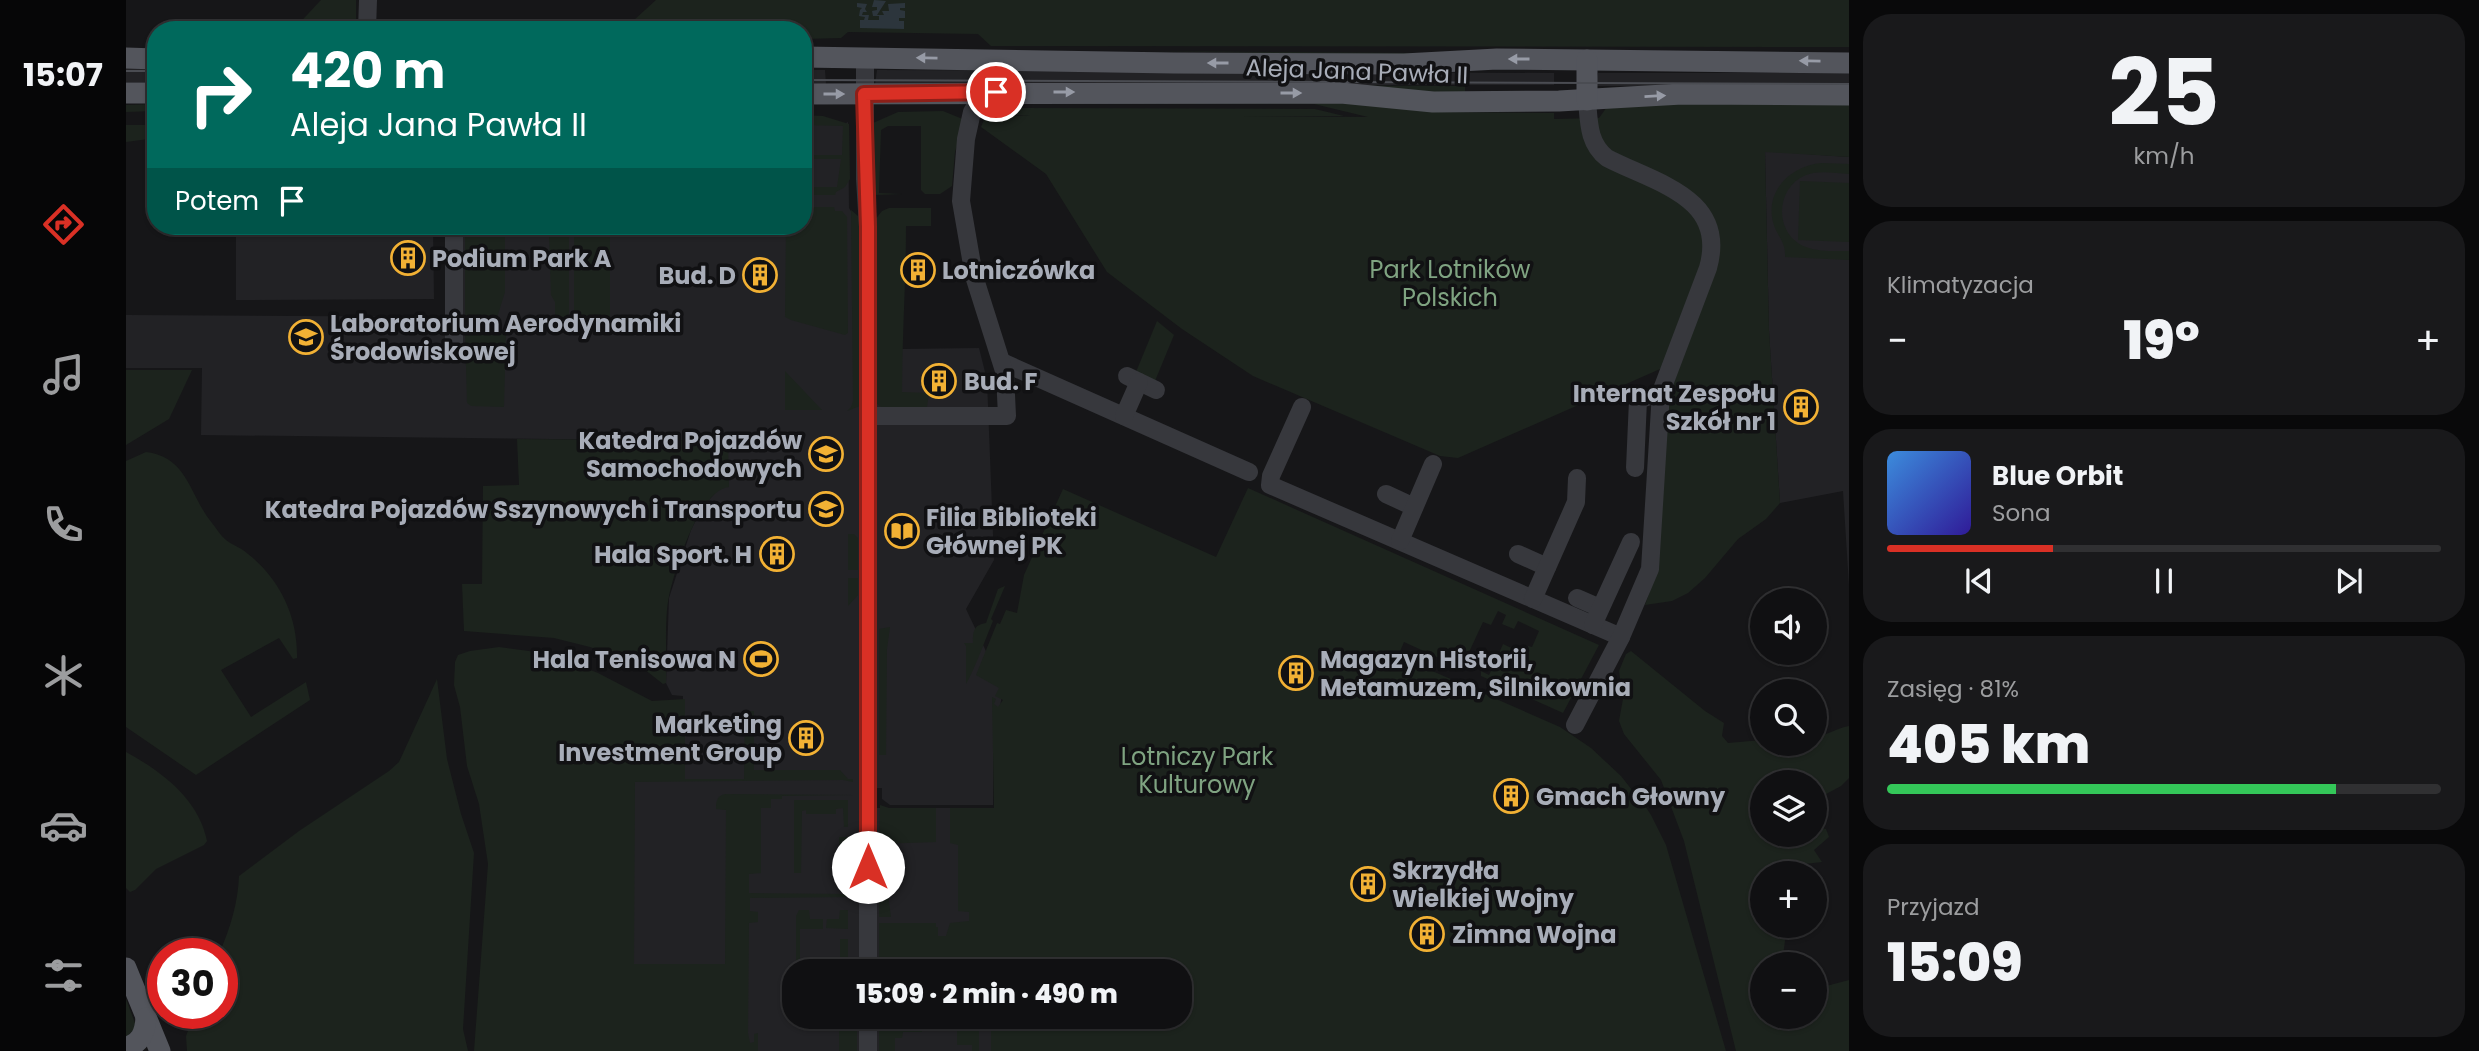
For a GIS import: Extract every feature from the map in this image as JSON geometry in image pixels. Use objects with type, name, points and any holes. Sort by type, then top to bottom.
[{"type":"main road","name":"Aleja Jana Pawła II","points":[[812,57],[1404,64],[1497,59],[1849,63]]},
{"type":"main road","points":[[126,58],[147,59]]},
{"type":"main road","points":[[1587,60],[1587,100]]},
{"type":"main road","points":[[126,93],[147,93]]},
{"type":"main road","name":"Aleja Jana Pawła II","points":[[812,94],[1341,93],[1433,102],[1587,100],[1682,94],[1849,95]]},
{"type":"main road","points":[[126,968],[160,1051]]},
{"type":"main road","points":[[126,1047],[141,1038],[146,1018]]},
{"type":"street","points":[[368,0],[368,21]]},
{"type":"street","points":[[865,57],[868,227],[868,959]]},
{"type":"street","points":[[868,416],[1007,416],[1002,362],[980,301],[961,201],[966,139],[975,104],[996,92]]},
{"type":"street","points":[[1575,725],[1621,637],[1650,569],[1661,392],[1708,268],[1712,250],[1711,233],[1704,215],[1691,201],[1607,158],[1599,151],[1590,135],[1587,100]]},
{"type":"street","points":[[454,235],[454,345]]},
{"type":"street","points":[[1002,362],[1250,472]]},
{"type":"street","points":[[1124,416],[1133,379],[1156,390]]},
{"type":"street","points":[[1635,468],[1638,400],[1661,392]]},
{"type":"street","points":[[1302,407],[1270,476],[1270,485],[1621,637]]},
{"type":"street","points":[[1400,541],[1433,464]]},
{"type":"street","points":[[1533,599],[1576,502],[1577,478]]},
{"type":"street","points":[[1386,494],[1414,506]]},
{"type":"street","points":[[1592,625],[1631,542]]},
{"type":"street","points":[[1518,554],[1547,567]]},
{"type":"street","points":[[1577,598],[1600,608]]},
{"type":"street","points":[[868,1029],[868,1051]]},
{"type":"shaded area","points":[[874,0],[886,1],[877,15],[884,15],[882,11],[889,11],[888,4],[905,3],[905,8],[900,10],[905,11],[905,18],[899,18],[899,21],[904,21],[904,29],[860,28],[860,20],[865,17],[859,16],[862,8],[857,7],[857,3],[867,4],[867,12],[862,15],[869,15],[868,20],[879,20],[879,16],[873,16],[872,11],[877,10],[877,7],[872,7]]},
{"type":"shaded area","points":[[126,68],[147,68],[147,82],[126,82]]},
{"type":"shaded area","points":[[812,70],[825,70],[826,84],[812,84]]},
{"type":"shaded area","points":[[877,70],[1554,73],[1554,85],[875,85]]},
{"type":"shaded area","points":[[1598,73],[1849,73],[1849,87],[1595,86]]},
{"type":"shaded area","points":[[848,122],[849,208],[860,226],[902,349],[979,348],[987,380],[994,560],[966,609],[1003,687],[993,756],[993,805],[890,805],[882,799],[882,788],[868,788],[863,808],[994,808],[994,959],[782,959],[782,1029],[994,1029],[994,1051],[737,1051],[632,965],[634,781],[683,777],[683,696],[672,695],[666,683],[669,598],[691,530],[703,506],[721,487],[728,441],[201,435],[202,368],[126,368],[126,315],[460,317],[463,235],[812,235],[812,125],[843,125]]},
{"type":"shaded area","points":[[1765,151],[1849,157],[1849,586],[1843,491],[1780,503],[1769,331]]},
{"type":"shaded area","points":[[236,235],[433,235],[434,299],[236,300]]},
{"type":"green space","points":[[321,0],[356,0],[356,21],[301,21]]},
{"type":"green space","points":[[656,0],[1849,0],[1849,47],[991,46],[978,34],[848,32],[841,38],[812,39],[812,21],[633,21]]},
{"type":"green space","points":[[1139,51],[1419,53],[1419,55]]},
{"type":"green space","points":[[877,84],[1465,86],[1465,93]]},
{"type":"green space","name":"Park Lotników Polskich","points":[[1329,102],[1439,112],[1554,113],[1554,119],[1599,118],[1607,107],[1644,104],[1849,102],[1849,157],[1765,152],[1769,331],[1780,503],[1766,519],[1738,539],[1705,578],[1688,593],[1672,601],[1645,605],[1656,574],[1664,423],[1676,375],[1676,362],[1458,458],[1440,456],[1253,376],[1182,329],[1107,272],[1046,174],[981,127],[986,115],[1031,116],[998,114],[1022,108],[1315,109],[1344,116],[1239,116],[1368,117],[1314,104],[1025,104],[980,107],[985,104]]},
{"type":"green space","points":[[147,104],[147,111],[126,112],[126,105]]},
{"type":"green space","points":[[943,111],[965,120],[955,152],[952,186],[940,194],[925,194],[921,190],[921,126],[888,126],[881,130],[879,193],[902,194],[875,195],[873,123],[898,112]]},
{"type":"green space","points":[[812,115],[849,124],[850,179],[835,195],[812,195],[812,187],[837,187],[841,159],[812,159],[812,155],[842,155],[843,126],[812,125]]},
{"type":"green space","points":[[126,125],[147,125],[147,139],[126,142]]},
{"type":"green space","points":[[1822,163],[1849,164],[1849,174],[1816,173],[1796,181],[1784,200],[1784,222],[1788,233],[1806,247],[1849,251],[1849,260],[1785,257],[1784,247],[1773,222],[1773,200],[1783,181],[1791,174]]},
{"type":"green space","points":[[1800,181],[1849,183],[1849,242],[1798,240]]},
{"type":"green space","points":[[812,207],[834,207],[835,211],[842,211],[847,217],[848,333],[845,335],[785,317],[786,235],[812,235]]},
{"type":"green space","points":[[889,208],[931,208],[931,226],[906,226],[902,371],[902,392],[929,393],[927,407],[881,407],[875,402],[875,220],[882,211]]},
{"type":"green space","points":[[851,210],[860,222],[860,406],[847,411],[853,401]]},
{"type":"green space","points":[[465,235],[505,235],[505,292],[495,324],[465,323]]},
{"type":"green space","points":[[549,235],[569,235],[569,321],[555,321],[555,302],[551,295]]},
{"type":"green space","points":[[574,235],[610,235],[610,321],[574,321]]},
{"type":"green space","points":[[1157,321],[1174,335],[1155,381],[1136,372]]},
{"type":"green space","points":[[465,330],[506,331],[504,407],[471,406],[467,403]]},
{"type":"green space","points":[[126,370],[192,370],[169,419],[126,445]]},
{"type":"green space","points":[[785,371],[822,410],[785,410]]},
{"type":"green space","points":[[517,439],[728,441],[729,487],[718,491],[698,516],[672,584],[667,616],[666,683],[663,684],[639,665],[590,647],[554,638],[464,631],[462,584],[482,584],[483,486],[519,485]]},
{"type":"green space","points":[[146,452],[160,455],[179,469],[218,531],[259,564],[285,600],[294,628],[297,658],[293,659],[279,638],[221,670],[251,717],[306,682],[310,700],[196,775],[126,727],[126,461]]},
{"type":"green space","name":"Lotniczy Park Kulturowy","points":[[1248,488],[1599,645],[1563,713],[1481,676],[1481,671],[1489,675],[1492,669],[1483,665],[1488,654],[1497,658],[1503,644],[1524,654],[1528,646],[1532,647],[1539,631],[1518,621],[1514,629],[1502,624],[1506,615],[1498,611],[1491,625],[1483,622],[1464,663],[1472,667],[1470,670],[1404,642],[1398,656],[1560,727],[1591,748],[1632,790],[1634,789],[1666,845],[1726,1051],[991,1051],[991,1029],[1192,1029],[1192,959],[879,958],[879,923],[936,923],[938,936],[946,936],[950,923],[969,921],[969,912],[958,911],[958,845],[950,843],[950,808],[994,808],[992,697],[996,699],[994,704],[998,707],[1003,700],[995,696],[999,688],[976,675],[997,623],[1000,624],[1006,610],[1017,613],[1024,575],[1063,489],[1216,557]]},
{"type":"green space","points":[[848,534],[854,534],[858,538],[858,570],[848,570]]},
{"type":"green space","points":[[848,578],[858,578],[858,595],[848,606]]},
{"type":"green space","points":[[1005,586],[966,684],[964,643],[973,643],[975,630],[978,625],[986,623],[998,589]]},
{"type":"green space","points":[[890,627],[887,649],[886,755],[879,755],[879,629]]},
{"type":"green space","points":[[499,647],[562,659],[598,673],[652,701],[685,699],[685,779],[744,779],[745,711],[754,711],[754,770],[840,770],[848,779],[853,779],[853,782],[635,782],[634,964],[725,964],[726,810],[716,809],[719,797],[726,794],[854,795],[782,796],[782,799],[771,799],[771,808],[761,808],[761,873],[749,874],[749,893],[848,894],[848,897],[750,898],[750,911],[758,912],[758,922],[749,923],[748,1033],[750,1043],[754,1042],[754,1034],[758,1033],[758,1051],[474,1051],[488,864],[479,804],[467,766],[460,707],[454,685],[455,662],[458,655]]},
{"type":"green space","points":[[1631,651],[1705,711],[1724,723],[1722,736],[1728,743],[1750,741],[1750,756],[1827,756],[1827,734],[1849,726],[1849,778],[1827,794],[1827,770],[1750,770],[1750,847],[1817,847],[1814,850],[1821,861],[1750,861],[1750,938],[1785,938],[1785,941],[1783,952],[1750,952],[1750,1029],[1827,1029],[1827,986],[1849,980],[1849,1051],[1736,1051],[1684,841],[1661,780],[1624,734],[1619,721],[1623,699],[1619,671],[1626,654]]},
{"type":"green space","points":[[437,679],[447,759],[474,853],[463,1029],[468,1051],[187,1051],[186,1036],[189,1029],[238,1029],[238,938],[226,938],[233,916],[239,876],[399,762]]},
{"type":"green space","points":[[126,752],[177,788],[196,812],[207,841],[156,869],[130,892],[126,888]]},
{"type":"green space","points":[[794,800],[848,800],[848,827],[844,827],[843,808],[836,809],[836,814],[806,814],[806,810],[802,811],[801,873],[794,873]]},
{"type":"green space","points":[[880,805],[889,808],[936,808],[936,842],[879,844]]},
{"type":"green space","points":[[839,837],[848,837],[848,884],[840,884]]},
{"type":"green space","points":[[879,849],[892,849],[887,877],[879,877]]},
{"type":"green space","points":[[887,886],[891,917],[879,917],[879,887]]},
{"type":"green space","points":[[799,910],[809,910],[810,919],[823,919],[823,929],[800,929],[800,959],[796,959],[796,916]]},
{"type":"green space","points":[[840,910],[848,910],[848,929],[826,928],[827,919],[839,919]]},
{"type":"green space","points":[[840,939],[848,939],[848,959],[840,959]]},
{"type":"green space","points":[[126,999],[135,1023],[134,1030],[126,1037]]},
{"type":"green space","points":[[839,1029],[857,1029],[857,1051],[839,1051]]},
{"type":"green space","points":[[879,1029],[922,1029],[922,1032],[903,1032],[902,1038],[895,1038],[895,1051],[879,1051]]},
{"type":"green space","points":[[957,1029],[979,1029],[979,1051],[972,1051],[972,1045],[957,1045]]},
{"type":"tram line","points":[[126,71],[147,71]]},
{"type":"tram line","points":[[812,80],[1849,84]]},
{"type":"place","name":"Podium Park A","points":[[408,258]]},
{"type":"place","name":"Lotniczówka","points":[[918,270]]},
{"type":"place","name":"Bud. D","points":[[760,275]]},
{"type":"place","name":"Laboratorium Aerodynamiki Środowiskowej","points":[[306,337]]},
{"type":"place","name":"Bud. F","points":[[939,381]]},
{"type":"place","name":"Internat Zespołu Szkół nr 1","points":[[1801,407]]},
{"type":"place","name":"Katedra Pojazdów Samochodowych","points":[[826,454]]},
{"type":"place","name":"Katedra Pojazdów Sszynowych i Transportu","points":[[826,509]]},
{"type":"place","name":"Filia Biblioteki Głównej PK","points":[[902,531]]},
{"type":"place","name":"Hala Sport. H","points":[[777,554]]},
{"type":"place","name":"Hala Tenisowa N","points":[[761,659]]},
{"type":"place","name":"Magazyn Historii, Metamuzem, Silnikownia","points":[[1296,673]]},
{"type":"place","name":"Marketing Investment Group","points":[[806,738]]},
{"type":"place","name":"Gmach Głowny","points":[[1511,796]]},
{"type":"place","name":"Skrzydła Wielkiej Wojny","points":[[1368,884]]},
{"type":"place","name":"Zimna Wojna","points":[[1427,934]]},
{"type":"route","points":[[868,867],[868,227],[864,94],[996,92]]}]
